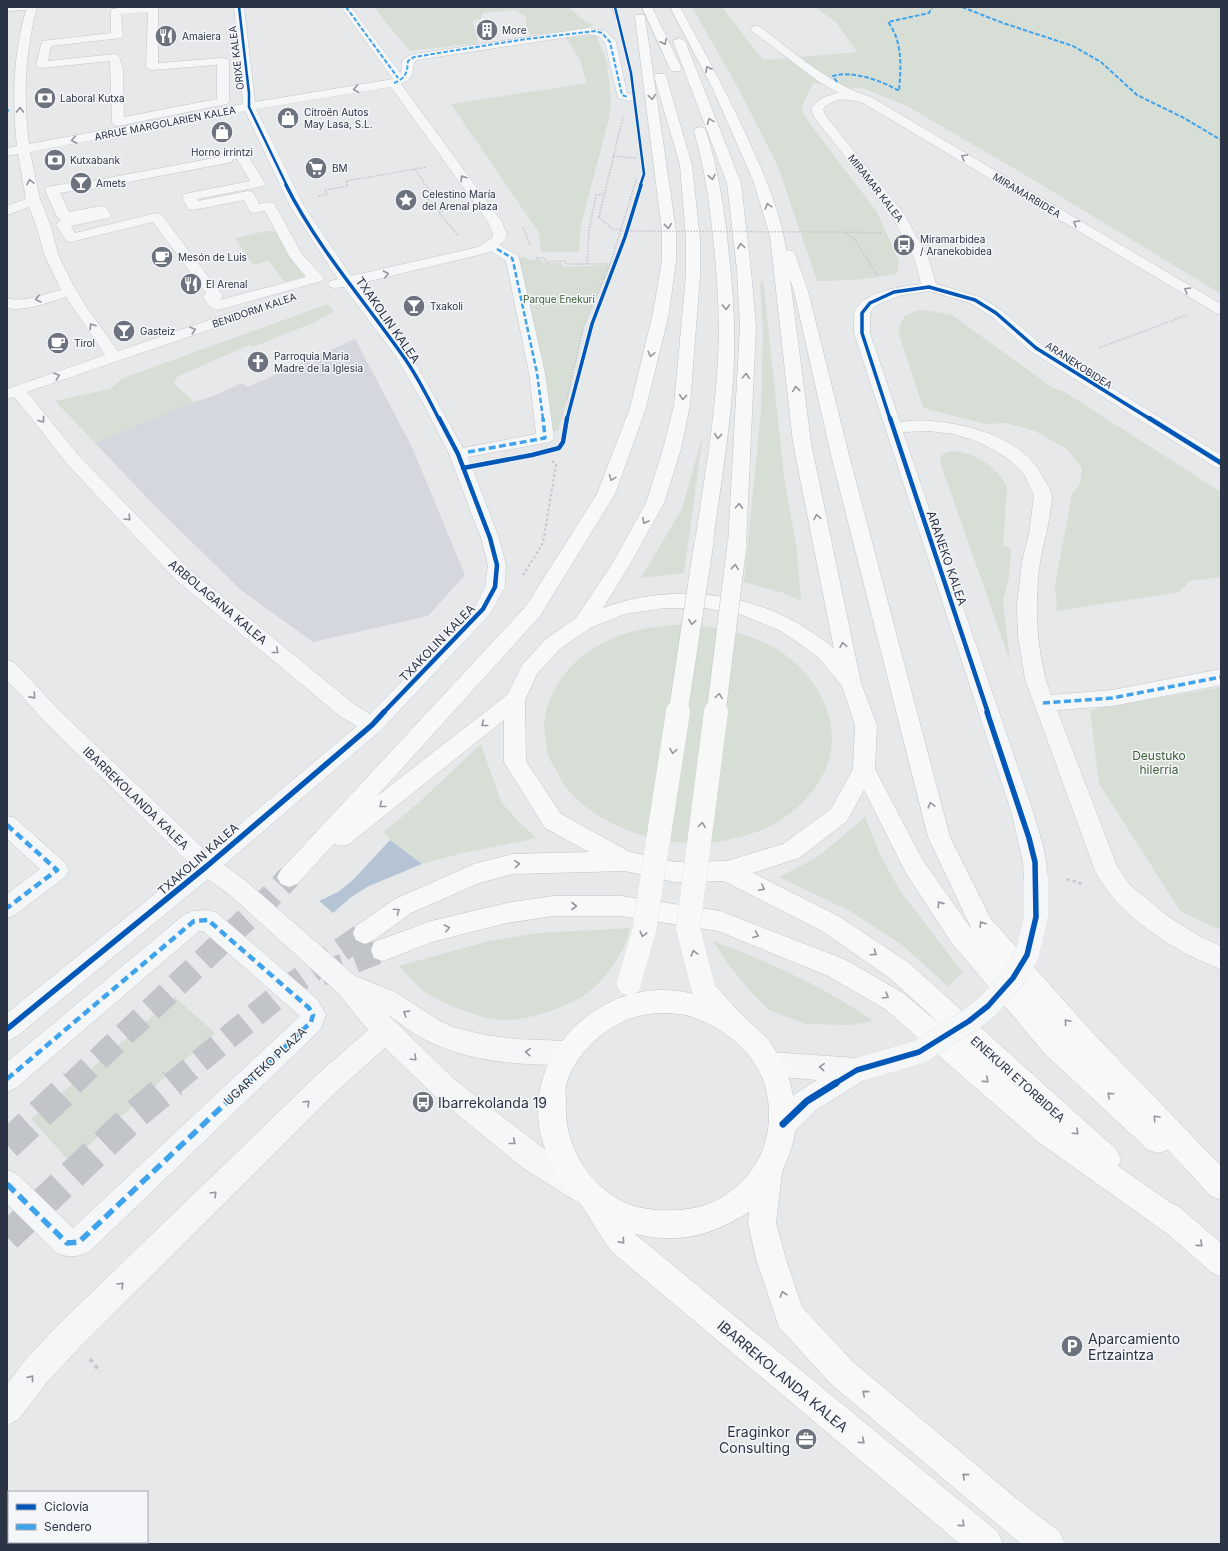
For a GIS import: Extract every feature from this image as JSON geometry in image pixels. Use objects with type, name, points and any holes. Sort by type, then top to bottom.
[{"type":"main road","points":[[664,7],[688,61],[734,183],[744,270],[748,326],[737,545],[728,625],[688,928],[704,991],[735,1025],[778,1064],[783,1124],[779,1148],[768,1171],[748,1196],[721,1214],[688,1224],[654,1224],[621,1215],[588,1194],[562,1159],[551,1122],[553,1086],[567,1053],[590,1027],[620,1010],[648,1002],[679,1002],[708,1010],[735,1025]]},
{"type":"main road","points":[[365,933],[403,906],[481,872],[513,864],[625,861],[675,872],[727,870],[791,851],[839,815],[864,768],[866,725],[851,683],[802,443],[777,236],[757,173],[718,87],[675,7]]},
{"type":"main road","points":[[620,1010],[644,931],[704,542],[715,461],[725,367],[726,334],[725,287],[715,190],[708,156],[684,88],[641,10]]},
{"type":"main road","points":[[583,623],[620,566],[655,503],[672,449],[682,405],[693,267],[693,238],[686,165],[641,10]]},
{"type":"main road","points":[[515,700],[289,877],[534,610],[606,494],[638,408],[662,313],[668,260],[669,231],[641,10]]},
{"type":"main road","points":[[777,236],[787,250],[801,291],[842,462],[939,837],[982,926],[1084,1042],[1221,1186]]},
{"type":"main road","points":[[625,861],[553,821],[515,762],[515,700],[529,670],[553,644],[583,623],[622,608],[665,601],[706,601],[746,609],[788,626],[824,651],[851,683]]},
{"type":"main road","points":[[864,768],[914,866],[960,934],[1054,1045],[1221,1197]]},
{"type":"main road","name":"ENEKURI ETORBIDEA","points":[[727,870],[830,924],[900,971],[1178,1225],[1221,1262]]},
{"type":"main road","name":"ENEKURI ETORBIDEA","points":[[383,950],[431,932],[508,913],[553,906],[621,906],[720,921],[836,968],[894,1001],[1047,1132],[1178,1225]]},
{"type":"main road","points":[[768,1171],[762,1223],[771,1259],[790,1316],[842,1373],[1016,1520],[1048,1544]]},
{"type":"main road","name":"IBARREKOLANDA KALEA","points":[[588,1194],[622,1242],[986,1544]]},
{"type":"street","points":[[7,8],[24,7]]},
{"type":"street","points":[[32,7],[20,60],[20,114],[22,149],[34,201],[51,254],[70,292],[102,341],[115,357]]},
{"type":"street","name":"ORIXE KALEA","points":[[239,7],[250,107]]},
{"type":"street","points":[[346,7],[495,222],[499,241],[512,258],[536,373],[545,438],[468,452]]},
{"type":"street","points":[[153,8],[152,67],[223,61],[223,101],[118,122],[117,70],[115,57],[42,65],[46,43],[117,36],[116,11],[153,8]]},
{"type":"street","points":[[756,29],[823,80],[855,96]]},
{"type":"street","points":[[396,80],[405,79],[409,59],[419,56],[526,39],[595,31],[602,33],[610,42],[622,95],[628,97]]},
{"type":"street","points":[[7,62],[20,60]]},
{"type":"street","name":"ARRUE MARGOLARIEN KALEA","points":[[7,152],[396,80]]},
{"type":"street","points":[[823,80],[828,86],[829,99]]},
{"type":"street","name":"MIRAMARBIDEA","points":[[829,99],[839,96],[855,96],[867,100],[1221,310]]},
{"type":"street","name":"MIRAMAR KALEA","points":[[829,99],[821,103],[817,109],[820,117],[898,215],[922,260],[928,287]]},
{"type":"street","name":"TXAKOLIN KALEA","points":[[7,1029],[207,866],[372,725],[483,609],[495,586],[497,565],[490,538],[458,454],[431,403],[404,357],[337,267],[291,194],[254,120],[250,107]]},
{"type":"street","points":[[242,154],[258,183],[189,197],[193,206],[248,195],[255,209],[269,206],[285,238],[310,274],[317,278],[217,306],[210,297],[216,296],[156,217],[71,238],[63,224],[104,215],[101,210],[64,217],[52,190],[82,185],[82,187],[220,161],[227,159],[225,157],[242,154]]},
{"type":"street","points":[[7,211],[34,201]]},
{"type":"street","name":"BENIDORM KALEA","points":[[12,392],[313,290],[348,280],[381,275],[483,250],[498,240],[499,241]]},
{"type":"street","name":"ARANEKO KALEA","points":[[857,1070],[919,1052],[969,1022],[988,1006],[1013,978],[1027,955],[1036,917],[1035,862],[1022,811],[862,333],[862,313],[870,302],[894,292],[928,287]]},
{"type":"street","name":"ARANEKOBIDEA","points":[[928,287],[975,300],[996,313],[1036,348],[1221,463]]},
{"type":"street","points":[[7,303],[10,305],[20,304],[70,292]]},
{"type":"street","name":"ARBOLAGANA KALEA","points":[[12,392],[31,406],[74,461],[183,575],[348,710],[372,725]]},
{"type":"street","points":[[893,427],[929,426],[954,429],[980,436],[1002,447],[1017,457],[1031,471],[1043,496],[1027,605],[1028,636],[1035,679],[1107,871],[1122,892],[1160,924],[1192,945],[1221,958]]},
{"type":"street","name":"IBARREKOLANDA KALEA","points":[[7,667],[53,717],[207,866],[238,888],[346,984],[386,1032],[445,1088],[533,1158],[588,1194]]},
{"type":"street","points":[[1043,703],[1112,698],[1221,677]]},
{"type":"street","points":[[7,825],[57,870],[7,908]]},
{"type":"street","name":"UGARTEKO PLAZA","points":[[7,1079],[194,921],[208,920],[308,1008],[313,1015],[311,1022],[79,1242],[67,1243],[7,1184]]},
{"type":"street","name":"IBARREKOLANDA KALEA","points":[[346,984],[386,1000],[437,1032],[465,1042],[498,1049],[532,1053],[567,1053]]},
{"type":"street","points":[[7,1409],[37,1370],[70,1335],[329,1081],[386,1032]]},
{"type":"street","points":[[778,1064],[857,1070]]},
{"type":"street","points":[[783,1124],[807,1100],[857,1070]]},
{"type":"path","points":[[612,7],[617,21]]},
{"type":"path","points":[[615,7],[617,21]]},
{"type":"path","points":[[628,97],[599,217],[611,228],[623,231],[885,232]]},
{"type":"path","points":[[613,156],[639,158],[640,151]]},
{"type":"path","points":[[318,196],[328,194],[325,190],[348,186],[346,180],[427,166]]},
{"type":"path","points":[[415,169],[429,190],[422,192],[460,238]]},
{"type":"path","points":[[568,405],[584,326],[610,264],[641,174]]},
{"type":"path","points":[[600,302],[625,237],[641,174]]},
{"type":"path","points":[[587,264],[589,230],[596,196],[604,194]]},
{"type":"path","points":[[439,212],[461,207]]},
{"type":"path","points":[[847,233],[855,240],[880,280]]},
{"type":"path","points":[[512,258],[533,254],[535,258],[544,258],[546,262],[565,261],[566,264],[610,264]]},
{"type":"path","points":[[1099,348],[1190,314]]},
{"type":"path","points":[[568,405],[584,354]]},
{"type":"path","points":[[495,586],[516,585],[543,544],[556,465],[549,456]]},
{"type":"shaded area","points":[[355,339],[412,447],[465,575],[428,616],[313,642],[241,590],[154,505],[95,443],[187,404],[211,397],[242,383],[248,387]]},
{"type":"green space","points":[[375,7],[568,7],[585,21],[594,25],[587,28],[530,35],[526,24],[526,17],[515,10],[483,13],[481,18],[472,21],[479,43],[410,51],[383,19]]},
{"type":"green space","points":[[692,7],[722,7],[763,60],[857,52],[837,23],[815,7],[1221,7],[1221,294],[1022,173],[905,105],[865,89],[813,83],[801,109],[810,124],[877,212],[899,261],[897,274],[856,280],[817,281],[777,164],[738,88]]},
{"type":"green space","points":[[596,35],[607,62],[611,102],[609,118],[581,225],[579,252],[541,252],[539,233],[451,104],[587,83],[580,60],[566,38]]},
{"type":"green space","points":[[266,231],[281,232],[309,274],[285,282],[269,261],[253,265],[235,238]]},
{"type":"green space","name":"Parque Enekuri","points":[[526,257],[528,260],[541,259],[543,263],[562,263],[563,267],[610,265],[584,325],[564,412],[558,431],[550,431],[516,258]]},
{"type":"green space","points":[[763,279],[784,477],[796,544],[801,601],[783,593],[744,582],[761,411],[763,326],[760,284]]},
{"type":"green space","points":[[328,304],[334,311],[315,322],[253,347],[249,345],[178,376],[173,383],[194,402],[95,443],[55,401],[110,389],[123,378]]},
{"type":"green space","points":[[924,310],[952,315],[1053,388],[1063,391],[1221,492],[1221,577],[1190,581],[1179,592],[1057,611],[1055,585],[1072,494],[1080,483],[1082,468],[1067,449],[1035,431],[1007,423],[985,424],[923,408],[899,334],[901,323],[909,313]]},
{"type":"green space","points":[[703,434],[684,573],[641,578],[682,509]]},
{"type":"green space","points":[[953,451],[969,454],[984,462],[997,472],[1007,486],[1003,545],[1011,548],[1009,578],[1003,601],[1010,661],[940,462],[941,456],[946,452]]},
{"type":"green space","points":[[691,624],[718,628],[757,639],[781,652],[792,660],[810,679],[823,700],[830,721],[832,742],[828,762],[819,782],[804,801],[784,818],[748,835],[708,843],[676,842],[645,836],[611,823],[590,810],[572,794],[561,780],[548,755],[544,725],[549,703],[559,682],[573,664],[591,650],[615,637],[627,633],[664,626]]},
{"type":"green space","name":"Deustuko hilerria","points":[[1221,687],[1221,930],[1181,912],[1099,784],[1090,710]]},
{"type":"green space","points":[[481,744],[501,802],[520,823],[537,838],[462,853],[422,864],[390,840],[384,832],[416,805]]},
{"type":"green space","points":[[865,817],[880,855],[901,892],[963,973],[948,986],[902,945],[850,911],[779,877],[819,856]]},
{"type":"green space","points":[[630,928],[628,937],[619,956],[606,975],[591,991],[564,1006],[542,1014],[520,1019],[492,1019],[452,1006],[428,994],[399,966],[485,942],[538,933]]},
{"type":"green space","points":[[713,941],[755,957],[815,986],[854,1008],[873,1021],[851,1025],[805,1024],[769,1010],[749,990],[728,964]]},
{"type":"green space","points":[[175,997],[215,1033],[70,1162],[31,1119]]},
{"type":"water","points":[[390,840],[422,864],[369,886],[350,898],[333,913],[319,901],[338,892],[354,879]]},
{"type":"tunnel","points":[[72,1084],[272,895],[289,877]]},
{"type":"tunnel","points":[[172,1084],[290,986],[365,933]]},
{"type":"tunnel","points":[[321,974],[383,950]]},
{"type":"tunnel","points":[[7,1145],[73,1083]]},
{"type":"tunnel","points":[[7,1237],[137,1113],[173,1083]]},
{"type":"marked path","points":[[346,7],[398,78]]},
{"type":"marked path","points":[[837,82],[833,76],[844,75],[869,78],[884,83],[899,91],[901,75],[899,46],[895,33],[888,22],[929,13],[932,7]]},
{"type":"marked path","points":[[962,7],[1003,23],[1073,46],[1101,62],[1137,95],[1184,118],[1221,140]]},
{"type":"marked path","points":[[394,83],[405,78],[408,61],[414,57],[526,39],[595,31],[602,33],[610,42],[622,95],[628,97]]},
{"type":"marked path","points":[[468,452],[545,438],[537,373],[513,261],[512,258],[497,249]]},
{"type":"marked path","points":[[1043,703],[1112,698],[1221,677]]},
{"type":"marked path","points":[[7,825],[57,870],[7,908]]},
{"type":"marked path","points":[[7,1079],[194,921],[208,920],[309,1008],[313,1015],[311,1022],[79,1242],[67,1243],[7,1184]]},
{"type":"cycle path","points":[[7,1029],[207,866],[372,725],[483,609],[495,587],[497,565],[490,538],[458,454],[431,403],[404,357],[337,267],[297,206],[254,120],[249,107],[249,93],[239,7]]},
{"type":"cycle path","points":[[463,468],[532,455],[559,448],[563,442],[568,413],[592,324],[625,237],[644,174],[631,73],[615,7]]},
{"type":"cycle path","points":[[783,1124],[807,1101],[857,1070],[919,1052],[969,1021],[988,1006],[1013,978],[1027,955],[1036,917],[1035,862],[1029,838],[862,333],[862,313],[870,303],[894,292],[929,287],[975,300],[996,313],[1036,348],[1221,463]]},
{"type":"place","name":"More","points":[[487,30]]},
{"type":"place","name":"Amaiera","points":[[166,36]]},
{"type":"place","name":"Laboral Kutxa","points":[[45,98]]},
{"type":"place","name":"Citroën Autos May Lasa, S.L.","points":[[288,118]]},
{"type":"place","name":"Horno irrintzi","points":[[222,132]]},
{"type":"place","name":"Kutxabank","points":[[55,160]]},
{"type":"place","name":"BM","points":[[316,168]]},
{"type":"place","name":"Amets","points":[[81,183]]},
{"type":"place","name":"Celestino María del Arenal plaza","points":[[406,200]]},
{"type":"place","name":"Miramarbidea / Aranekobidea","points":[[904,245]]},
{"type":"place","name":"Mesón de Luis","points":[[162,257]]},
{"type":"place","name":"El Arenal","points":[[191,284]]},
{"type":"place","name":"Txakoli","points":[[414,306]]},
{"type":"place","name":"Gasteiz","points":[[124,331]]},
{"type":"place","name":"Tirol","points":[[58,343]]},
{"type":"place","name":"Parroquia Maria Madre de la Iglesia","points":[[258,362]]},
{"type":"place","name":"Ibarrekolanda 19","points":[[423,1102]]},
{"type":"place","name":"Aparcamiento Ertzaintza","points":[[1072,1346]]},
{"type":"place","name":"Eraginkor Consulting","points":[[806,1439]]}]
